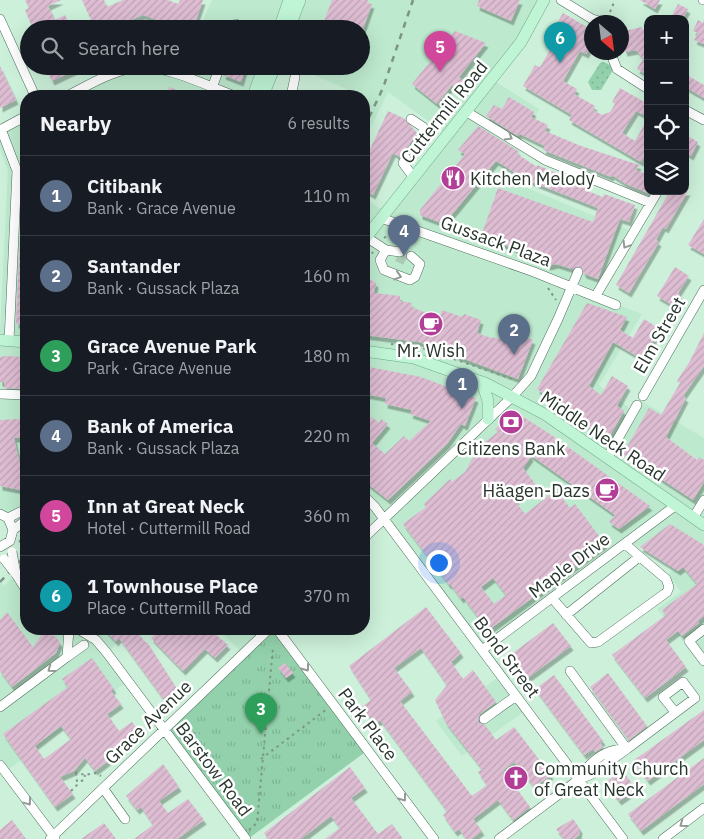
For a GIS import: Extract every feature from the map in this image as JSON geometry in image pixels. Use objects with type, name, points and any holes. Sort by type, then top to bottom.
[{"type":"main road","points":[[282,20],[289,0]]},
{"type":"main road","points":[[292,20],[300,0]]},
{"type":"main road","name":"Cuttermill Road","points":[[370,232],[521,42],[544,0]]},
{"type":"main road","points":[[255,90],[261,75]]},
{"type":"main road","points":[[265,90],[271,75]]},
{"type":"main road","points":[[4,341],[20,342]]},
{"type":"main road","name":"Middle Neck Road","points":[[370,352],[414,358],[482,382],[512,397],[546,415],[704,525]]},
{"type":"main road","points":[[482,382],[488,401],[488,419]]},
{"type":"street","points":[[561,0],[585,15]]},
{"type":"street","points":[[0,19],[20,63]]},
{"type":"street","points":[[614,60],[617,68],[625,76],[644,86]]},
{"type":"street","points":[[25,75],[32,90]]},
{"type":"street","points":[[79,90],[110,75]]},
{"type":"street","points":[[179,75],[218,90]]},
{"type":"street","points":[[212,88],[217,75]]},
{"type":"street","points":[[294,90],[295,77]]},
{"type":"street","points":[[467,112],[545,160],[651,203]]},
{"type":"street","points":[[689,112],[704,120]]},
{"type":"street","points":[[4,341],[17,171],[0,130],[20,119]]},
{"type":"street","points":[[411,119],[423,127],[413,150]]},
{"type":"street","points":[[421,134],[438,148]]},
{"type":"street","points":[[406,158],[403,163],[414,178]]},
{"type":"street","points":[[595,296],[656,195]]},
{"type":"street","name":"Gussack Plaza","points":[[381,218],[616,305]]},
{"type":"street","points":[[370,240],[393,252],[380,260],[381,265],[388,273],[412,279],[420,264],[412,259]]},
{"type":"street","points":[[370,532],[512,397],[531,376],[558,320],[578,272]]},
{"type":"street","name":"Elm Street","points":[[642,396],[704,290]]},
{"type":"street","points":[[0,394],[20,395]]},
{"type":"street","points":[[607,458],[637,404]]},
{"type":"street","points":[[693,518],[704,500]]},
{"type":"street","name":"Bond Street","points":[[370,503],[623,839]]},
{"type":"street","name":"Maple Drive","points":[[482,650],[675,506]]},
{"type":"street","points":[[16,574],[12,552],[14,537],[2,515],[20,510]]},
{"type":"street","points":[[0,547],[14,537],[20,528]]},
{"type":"street","points":[[552,598],[586,641],[591,644],[598,642],[667,592],[669,587],[666,579],[624,544]]},
{"type":"street","points":[[566,615],[639,556]]},
{"type":"street","points":[[2,557],[20,580]]},
{"type":"street","points":[[704,629],[688,640],[704,661]]},
{"type":"street","points":[[67,657],[69,635]]},
{"type":"street","name":"Barstow Road","points":[[92,635],[247,834]]},
{"type":"street","name":"Grace Avenue","points":[[53,838],[264,635]]},
{"type":"street","name":"Park Place","points":[[281,635],[434,839]]},
{"type":"street","points":[[0,707],[84,645]]},
{"type":"street","points":[[570,672],[627,749]]},
{"type":"street","points":[[484,719],[516,696]]},
{"type":"street","points":[[499,839],[578,780],[592,774],[627,749],[675,712]]},
{"type":"street","points":[[0,764],[53,838]]},
{"type":"street","points":[[103,788],[124,819]]},
{"type":"street","points":[[663,839],[704,808]]},
{"type":"path","points":[[610,12],[615,0]]},
{"type":"path","points":[[547,288],[551,290],[556,302]]},
{"type":"path","points":[[383,342],[422,348],[519,380]]},
{"type":"path","points":[[14,537],[20,536]]},
{"type":"path","points":[[247,834],[257,824],[261,759],[273,647]]},
{"type":"path","points":[[250,712],[268,698]]},
{"type":"path","points":[[261,759],[333,705]]},
{"type":"path","points":[[180,734],[200,733]]},
{"type":"path","points":[[80,782],[77,782],[75,779],[76,773],[95,772],[101,776]]},
{"type":"path","points":[[71,791],[86,778],[85,774]]},
{"type":"shaded area","points":[[212,0],[289,0],[282,20],[203,20]]},
{"type":"shaded area","points":[[300,0],[544,0],[493,80],[539,109],[518,143],[524,146],[503,178],[633,232],[595,296],[642,314],[599,385],[633,411],[640,400],[704,438],[704,668],[657,609],[681,592],[668,574],[675,569],[629,541],[482,651],[383,519],[370,532],[370,202],[386,212],[448,135],[388,92],[370,129],[370,90],[349,90],[313,75],[370,75],[370,20],[292,20]]},
{"type":"shaded area","points":[[116,75],[261,75],[255,90],[81,90]]},
{"type":"shaded area","points":[[20,119],[20,512],[8,518],[0,512],[0,331],[8,170],[0,150],[0,130]]},
{"type":"shaded area","points":[[20,570],[20,635],[126,635],[107,653],[128,681],[5,772],[0,765],[0,579],[4,586]]},
{"type":"shaded area","points":[[224,635],[263,635],[243,654]]},
{"type":"shaded area","points":[[500,676],[526,710],[462,756],[436,721]]},
{"type":"green space","points":[[604,62],[612,66],[613,70],[601,90],[592,90],[588,82],[600,63]]},
{"type":"green space","points":[[263,635],[282,635],[368,750],[248,839],[164,729]]},
{"type":"building","points":[[25,0],[61,0],[48,6],[55,20],[29,20],[25,10],[29,8]]},
{"type":"building","points":[[82,0],[104,0],[107,7],[123,0],[168,0],[178,4],[180,0],[203,0],[196,20],[157,20],[143,15],[131,20],[91,20]]},
{"type":"building","points":[[332,0],[368,0],[367,3],[372,4],[366,20],[324,20]]},
{"type":"building","points":[[479,0],[520,0],[511,21],[477,6]]},
{"type":"building","points":[[640,0],[660,0],[655,9]]},
{"type":"building","points":[[678,4],[688,9],[684,15],[672,15]]},
{"type":"building","points":[[563,13],[584,25],[584,53],[580,51],[563,81],[577,89],[574,94],[595,106],[593,110],[602,115],[610,112],[615,104],[612,102],[620,88],[644,102],[644,115],[636,111],[622,133],[635,141],[644,125],[644,158],[641,162],[569,120],[572,115],[523,86],[535,65],[540,67],[557,38],[551,34]]},
{"type":"building","points":[[65,15],[67,20],[55,20]]},
{"type":"building","points":[[698,20],[703,23],[704,20],[704,44],[694,40],[698,33],[693,31]]},
{"type":"building","points":[[641,27],[644,30],[644,73],[637,69],[643,59],[636,50],[629,51],[629,30]]},
{"type":"building","points":[[455,31],[486,43],[459,77],[467,84],[460,92],[452,85],[437,104],[412,84]]},
{"type":"building","points":[[0,66],[16,100],[0,108]]},
{"type":"building","points":[[49,75],[65,75],[52,81]]},
{"type":"building","points":[[223,75],[243,75],[241,82]]},
{"type":"building","points":[[689,76],[704,85],[704,98],[689,89]]},
{"type":"building","points":[[509,97],[534,112],[531,117],[548,125],[545,131],[581,146],[639,165],[636,170],[644,173],[644,191],[626,184],[612,175],[611,177],[543,150],[545,146],[520,134],[518,136],[486,116],[494,105],[502,109]]},
{"type":"building","points":[[388,111],[405,119],[417,133],[408,146],[407,152],[400,157],[393,153],[373,195],[370,193],[370,149]]},
{"type":"building","points":[[478,126],[518,151],[517,154],[537,167],[537,165],[587,185],[585,190],[603,197],[604,194],[635,205],[629,222],[620,219],[598,279],[584,274],[580,266],[572,269],[556,264],[548,266],[545,260],[481,236],[498,188],[593,222],[598,208],[527,180],[496,161],[444,224],[420,215],[420,210],[465,154],[458,150]]},
{"type":"building","points":[[689,137],[698,142],[691,156],[689,155]]},
{"type":"building","points":[[668,195],[686,195],[666,229],[663,227],[656,240],[659,242],[629,293],[616,285]]},
{"type":"building","points":[[704,219],[704,254],[688,245]]},
{"type":"building","points":[[20,236],[20,324],[16,324]]},
{"type":"building","points":[[675,267],[689,276],[678,293],[680,295],[674,306],[657,296]]},
{"type":"building","points":[[370,280],[376,283],[374,293],[400,296],[400,301],[412,303],[411,307],[429,314],[430,312],[440,316],[442,310],[462,317],[464,314],[481,320],[477,333],[498,339],[502,328],[533,340],[518,379],[419,342],[370,336]]},
{"type":"building","points":[[587,303],[627,317],[620,330],[633,338],[644,319],[660,329],[642,359],[613,342],[589,386],[601,395],[612,376],[628,386],[617,406],[624,411],[607,441],[537,389]]},
{"type":"building","points":[[704,333],[704,366],[683,396],[686,398],[666,437],[697,460],[699,457],[704,460],[704,482],[693,500],[623,454],[649,408],[661,415],[680,383],[677,381],[690,361]]},
{"type":"building","points":[[0,357],[20,357],[20,389],[4,388],[4,382],[0,382]]},
{"type":"building","points":[[370,367],[421,377],[476,398],[465,426],[461,424],[447,444],[388,500],[370,486],[370,419],[372,417],[379,423],[381,419],[388,424],[372,443],[385,454],[404,436],[409,441],[431,421],[410,414],[412,410],[385,404],[386,398],[370,395]]},
{"type":"building","points":[[513,413],[517,413],[550,434],[650,506],[619,529],[609,522],[615,515],[529,454],[531,457],[523,468],[536,485],[515,501],[525,514],[556,490],[570,508],[575,504],[605,544],[486,632],[478,621],[480,620],[463,597],[461,599],[449,585],[403,524],[426,507],[424,504],[450,479],[452,482],[465,472],[472,459],[485,450],[481,445],[498,432],[495,429]],"holes":[[[493,578],[506,595],[494,604],[481,587]]]},
{"type":"building","points":[[20,419],[20,438],[14,438],[20,464],[20,490],[0,486],[0,420]]},
{"type":"building","points":[[670,524],[704,545],[704,616],[698,621],[699,623],[682,636],[678,631],[666,640],[686,667],[645,698],[612,655],[666,615],[662,610],[697,584],[683,567],[678,571],[640,547]]},
{"type":"building","points":[[426,607],[461,653],[451,662],[463,679],[473,670],[496,702],[480,714],[479,723],[485,725],[496,740],[514,727],[551,775],[534,787],[515,762],[503,770],[530,807],[513,820],[498,800],[473,819],[482,831],[471,839],[466,839],[459,829],[455,832],[443,815],[447,811],[380,720],[375,724],[362,707],[371,700],[349,666]],"holes":[[[421,648],[447,685],[435,700],[446,723],[482,769],[478,772],[487,785],[472,796],[400,701],[412,692],[394,668]]]},
{"type":"building","points":[[7,612],[20,630],[20,635],[24,635],[33,647],[43,635],[56,637],[60,643],[56,653],[12,687],[0,671],[0,620]]},
{"type":"building","points":[[553,623],[571,646],[526,679],[509,656]]},
{"type":"building","points":[[110,635],[140,635],[147,642],[179,692],[167,704],[119,638],[116,642]]},
{"type":"building","points":[[154,635],[216,635],[228,645],[215,658],[205,649],[183,671],[151,638]]},
{"type":"building","points":[[92,658],[114,689],[111,691],[121,704],[107,714],[119,731],[132,722],[139,731],[110,755],[112,758],[95,771],[85,758],[74,771],[60,777],[73,794],[55,807],[3,734],[68,687],[62,679]],"holes":[[[61,726],[71,739],[44,759],[35,746]]]},
{"type":"building","points":[[285,663],[293,673],[286,678],[278,668]]},
{"type":"building","points":[[608,673],[647,726],[629,740],[590,687]]},
{"type":"building","points":[[554,675],[603,741],[600,743],[603,747],[595,752],[593,749],[584,755],[535,689]]},
{"type":"building","points":[[704,710],[704,740],[648,781],[633,761]]},
{"type":"building","points":[[704,758],[704,784],[641,831],[628,814]]},
{"type":"building","points":[[163,764],[179,787],[159,801],[168,813],[188,799],[204,820],[177,839],[134,839],[153,825],[141,807],[137,810],[126,796]]},
{"type":"building","points":[[350,767],[365,788],[351,798],[378,834],[392,824],[403,839],[325,839],[340,828],[331,816],[301,839],[268,839],[264,833]]},
{"type":"building","points":[[622,770],[636,789],[619,801],[605,783]]},
{"type":"building","points":[[573,819],[580,829],[579,835],[574,839],[564,839],[556,829]]},
{"type":"building","points":[[12,820],[26,839],[0,839],[0,830]]},
{"type":"building","points":[[104,823],[116,839],[81,839]]},
{"type":"tunnel","points":[[397,257],[408,262]]},
{"type":"railway","points":[[370,115],[383,88],[413,0]]},
{"type":"railway","points":[[0,582],[20,561]]},
{"type":"place","name":"1 Townhouse Place","points":[[560,63]]},
{"type":"place","name":"Inn at Great Neck","points":[[440,72]]},
{"type":"place","name":"Kitchen Melody","points":[[453,178]]},
{"type":"place","name":"Bank of America","points":[[404,256]]},
{"type":"place","name":"Mr. Wish","points":[[431,324]]},
{"type":"place","name":"Santander","points":[[514,355]]},
{"type":"place","name":"Citibank","points":[[462,409]]},
{"type":"place","name":"Citizens Bank","points":[[511,422]]},
{"type":"place","name":"Häagen-Dazs","points":[[607,490]]},
{"type":"place","name":"Grace Avenue Park","points":[[261,734]]},
{"type":"place","name":"Community Church of Great Neck","points":[[516,778]]}]
